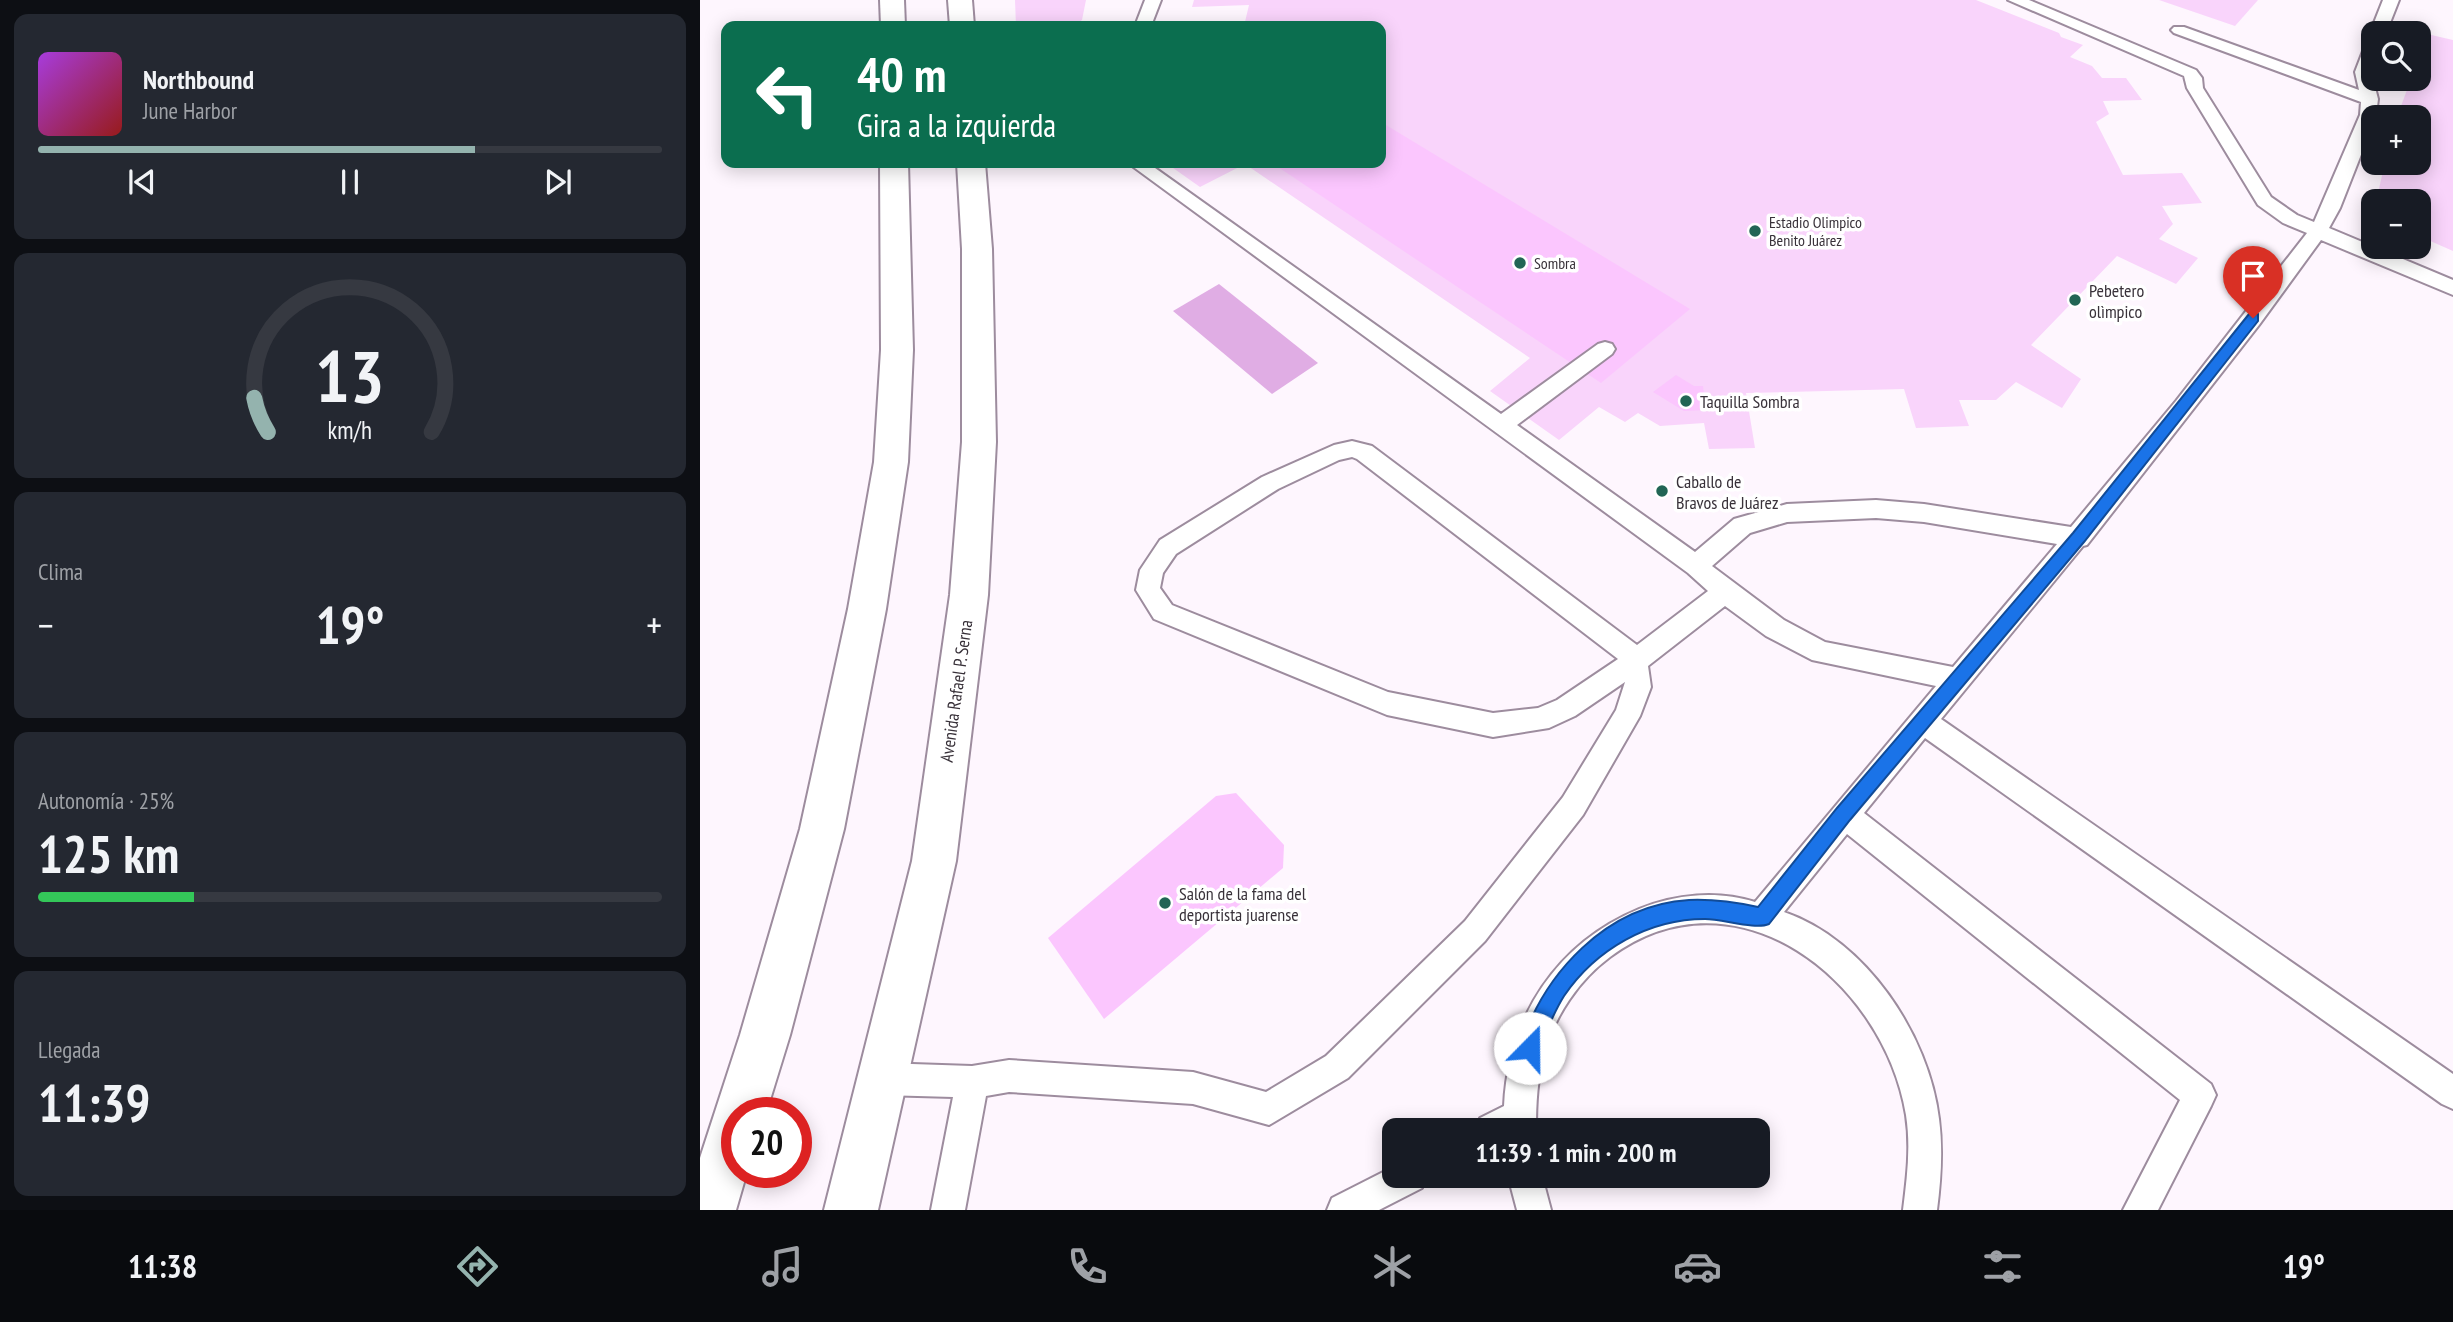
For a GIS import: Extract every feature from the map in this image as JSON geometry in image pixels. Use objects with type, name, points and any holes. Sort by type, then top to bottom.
[{"type":"highway","points":[[892,0],[893,21]]},
{"type":"highway","points":[[960,0],[962,21]]},
{"type":"highway","points":[[745,1097],[822,829],[876,555],[891,462],[897,351],[894,168]]},
{"type":"highway","name":"Avenida Rafael P. Serna","points":[[851,1210],[934,862],[969,594],[979,442],[977,249],[971,168]]},
{"type":"highway","points":[[709,1210],[721,1173]]},
{"type":"lane","points":[[1145,21],[1153,0]]},
{"type":"lane","points":[[2016,0],[2190,73],[2194,78],[2195,88],[2264,201],[2290,219],[2453,288]]},
{"type":"lane","points":[[2383,21],[2391,0]]},
{"type":"lane","points":[[2179,30],[2370,99]]},
{"type":"lane","points":[[1762,917],[1844,814],[2079,538],[2209,376],[2318,231],[2331,208],[2363,127],[2370,99],[2368,91]]},
{"type":"lane","points":[[1144,168],[1696,566],[1725,592],[1775,628],[1821,652],[1957,679]]},
{"type":"lane","points":[[1502,425],[1605,349]]},
{"type":"lane","points":[[882,1079],[972,1082],[1009,1076],[1194,1088],[1269,1109],[1337,1067],[1475,931],[1573,806],[1627,716],[1638,687],[1635,661],[1623,647],[1364,452],[1352,449],[1334,453],[1270,482],[1168,547],[1152,570],[1148,590],[1163,612],[1387,703],[1493,725],[1540,720],[1566,708],[1635,661],[1725,592]]},
{"type":"lane","points":[[1696,566],[1742,526],[1787,513],[1876,509],[1912,512],[2079,538]]},
{"type":"lane","points":[[1923,722],[2453,1093]]},
{"type":"lane","points":[[1844,814],[2200,1096],[2140,1210]]},
{"type":"lane","points":[[1512,1118],[1536,1027],[1558,989],[1583,958],[1615,934],[1661,915],[1686,909],[1724,909],[1762,917],[1799,932],[1833,955],[1864,986],[1891,1023],[1910,1064],[1922,1110],[1926,1158],[1920,1210]]},
{"type":"lane","points":[[947,1210],[972,1082]]},
{"type":"lane","points":[[1344,1210],[1387,1188]]},
{"type":"lane","points":[[1528,1188],[1534,1210]]},
{"type":"shaded area","points":[[1015,0],[1086,0],[1080,21],[1016,21]]},
{"type":"shaded area","name":"Estadio Olimpico Benito Juárez","points":[[1194,0],[1976,0],[2083,45],[2070,57],[2092,66],[2102,78],[2126,78],[2142,100],[2103,101],[2109,114],[2096,122],[2123,175],[2182,173],[2202,203],[2162,206],[2173,224],[2159,239],[2198,258],[2176,284],[2117,256],[2031,345],[2081,379],[2062,408],[2016,382],[1996,400],[1959,400],[1969,426],[1916,428],[1904,389],[1746,393],[1755,448],[1709,449],[1704,423],[1660,426],[1638,413],[1625,422],[1599,407],[1559,440],[1490,391],[1530,358],[1251,168],[1386,168],[1386,21],[1245,21],[1249,5],[1192,7]]},
{"type":"shaded area","points":[[2159,0],[2258,0],[2235,26]]},
{"type":"shaded area","points":[[2431,35],[2453,40],[2453,251],[2431,241],[2431,189],[2379,189],[2382,175],[2431,175],[2431,105],[2401,105],[2407,91],[2431,91]]},
{"type":"shaded area","name":"Estadio Olimpico Benito Juárez","points":[[1173,168],[1237,168],[1200,187]]},
{"type":"shaded area","points":[[1219,284],[1318,363],[1272,394],[1173,311]]},
{"type":"building","name":"Sombra","points":[[1386,125],[1690,309],[1601,383],[1279,168],[1386,168]]},
{"type":"building","name":"Taquilla Sombra","points":[[1676,375],[1694,386],[1703,386],[1706,410],[1684,411],[1653,392]]},
{"type":"building","name":"Salón de la fama del deportista juarense","points":[[1236,793],[1284,845],[1283,868],[1104,1019],[1048,938],[1216,796]]},
{"type":"place","name":"Estadio Olimpico Benito Juárez","points":[[1755,231]]},
{"type":"place","name":"Sombra","points":[[1520,263]]},
{"type":"place","name":"Pebetero olìmpico","points":[[2075,300]]},
{"type":"place","name":"Taquilla Sombra","points":[[1686,401]]},
{"type":"place","name":"Caballo de Bravos de Juárez","points":[[1662,491]]},
{"type":"place","name":"Salón de la fama del deportista juarense","points":[[1165,903]]},
{"type":"route","points":[[1530,1048],[1536,1027],[1558,989],[1583,958],[1615,934],[1649,918],[1686,909],[1724,909],[1762,917],[1844,814],[2079,538],[2253,318]]}]
